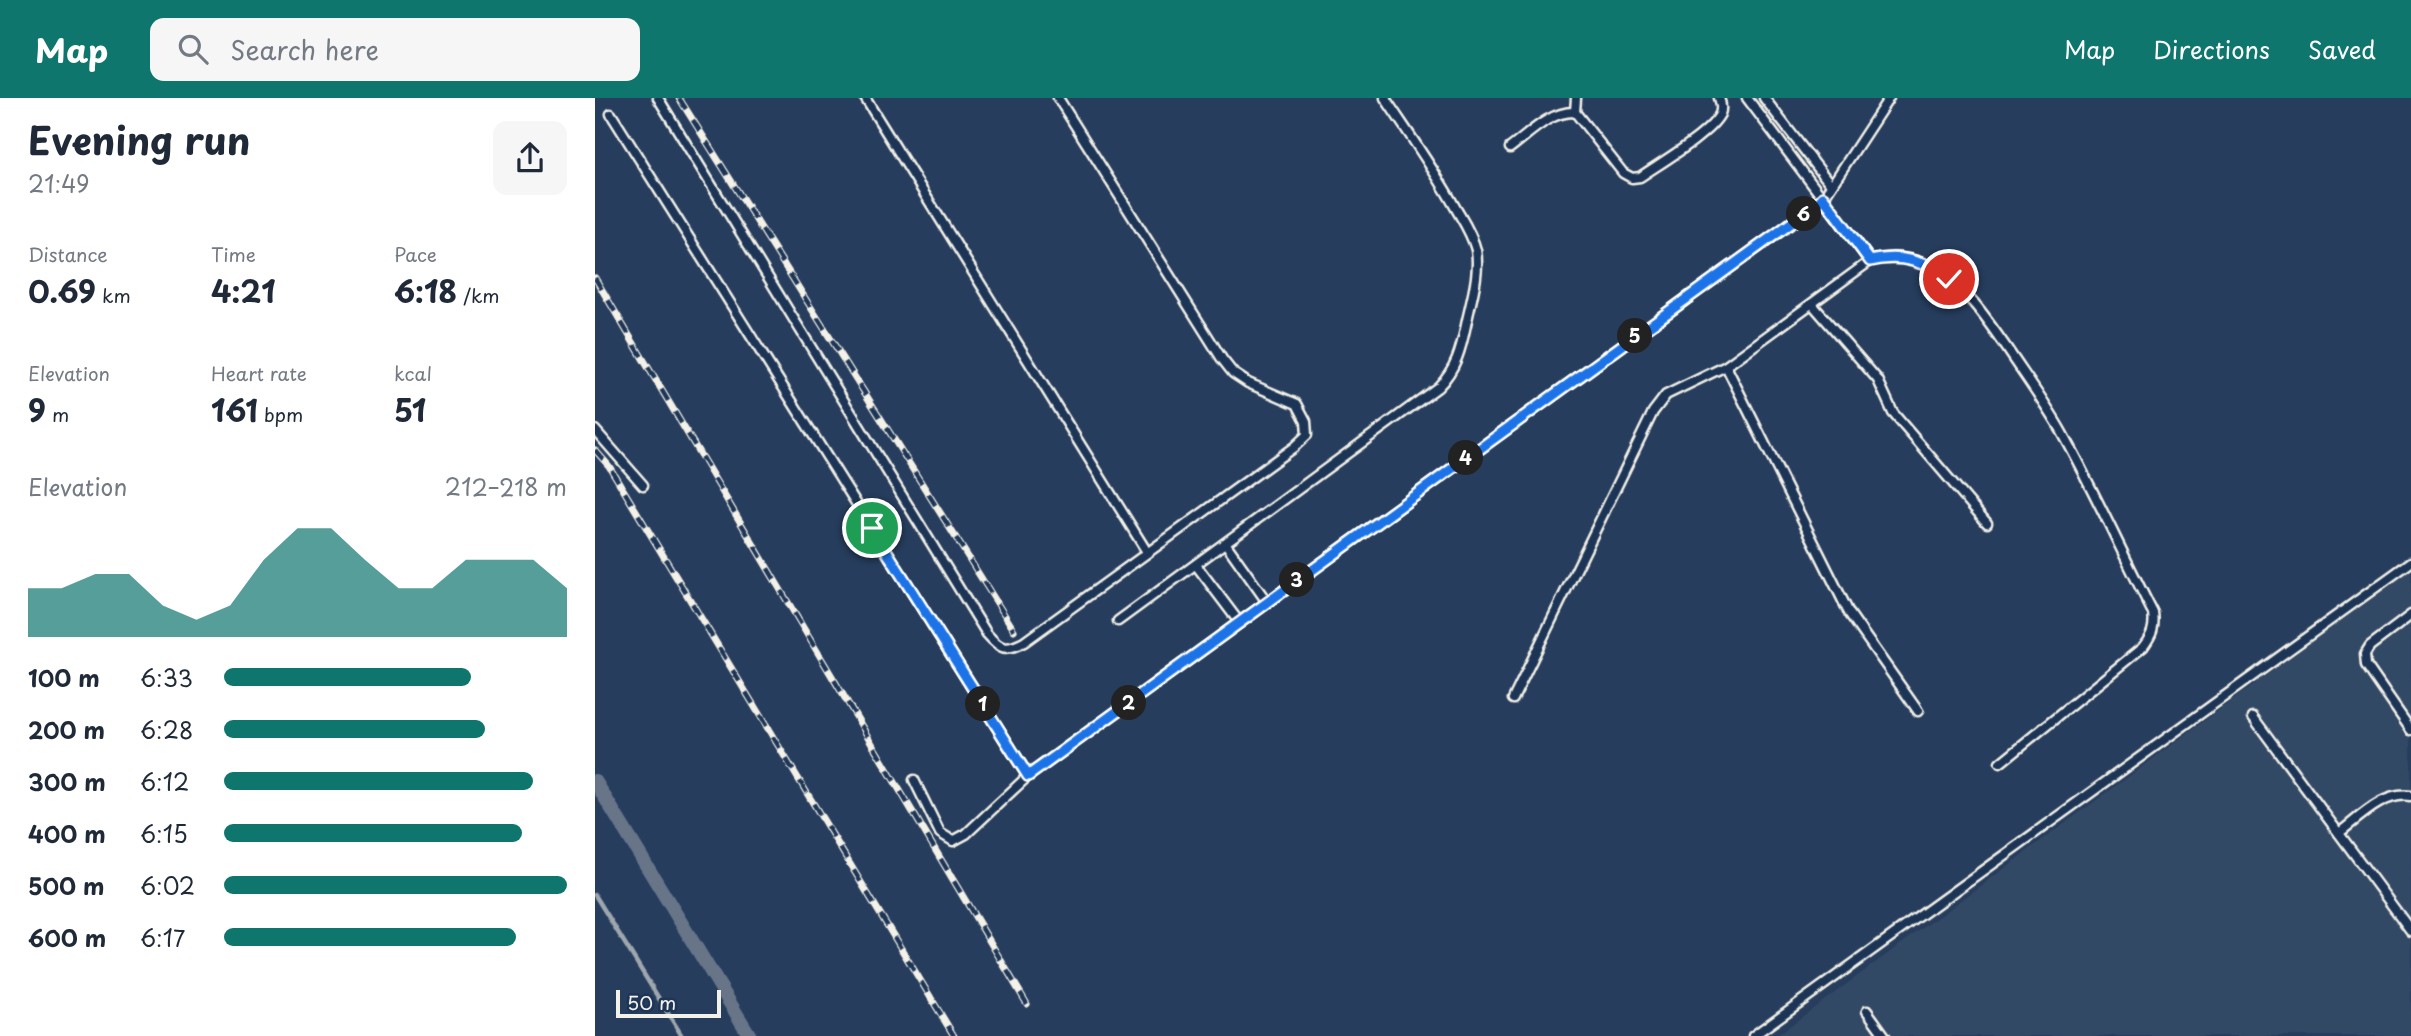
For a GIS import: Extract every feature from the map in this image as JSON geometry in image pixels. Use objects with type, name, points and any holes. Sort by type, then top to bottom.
[{"type":"lane","points":[[658,98],[987,634],[1004,649],[1024,642],[1307,435],[1307,421],[1297,404],[1248,383],[1233,373],[1222,359],[1059,98]]},
{"type":"lane","points":[[865,98],[1147,552]]},
{"type":"lane","points":[[1118,621],[1438,387],[1455,366],[1471,304],[1477,270],[1476,251],[1470,233],[1442,183],[1385,98]]},
{"type":"lane","points":[[1576,98],[1575,112],[1623,173],[1632,177],[1640,177],[1701,135],[1720,114],[1719,98]]},
{"type":"lane","points":[[1747,98],[1870,261]]},
{"type":"lane","points":[[1764,98],[1831,186]]},
{"type":"lane","points":[[913,780],[940,833],[953,841],[966,834],[1028,776],[1816,205],[1889,98]]},
{"type":"lane","points":[[1510,148],[1555,115],[1564,111],[1575,112]]},
{"type":"lane","points":[[611,114],[1028,776]]},
{"type":"lane","points":[[1513,699],[1653,412],[1666,395],[1726,366],[1870,261],[1908,258],[1935,269],[1962,291],[1986,320],[2060,431],[2153,613],[2155,625],[2143,647],[2000,763]]},
{"type":"lane","points":[[1812,304],[1878,380],[1893,413],[1987,523]]},
{"type":"lane","points":[[1726,366],[1849,613],[1918,711]]},
{"type":"lane","points":[[595,430],[643,485]]},
{"type":"lane","points":[[1226,544],[1268,602]]},
{"type":"lane","points":[[1753,1036],[2411,562]]},
{"type":"lane","points":[[1196,565],[1239,622]]},
{"type":"lane","points":[[2411,615],[2370,646],[2365,654],[2366,665],[2411,730]]},
{"type":"lane","points":[[2253,717],[2411,931]]},
{"type":"lane","points":[[2339,833],[2386,799],[2402,794],[2411,796]]},
{"type":"lane","points":[[1867,1011],[1885,1036]]},
{"type":"shaded area","points":[[2411,569],[2411,1036],[1776,1036]]},
{"type":"waterway","points":[[595,781],[750,1036]]},
{"type":"waterway","points":[[595,895],[682,1036]]},
{"type":"railway","points":[[679,98],[1014,630]]},
{"type":"railway","points":[[595,278],[1027,1004]]},
{"type":"railway","points":[[595,450],[609,466],[954,1036]]},
{"type":"route","points":[[872,528],[1028,776],[1816,205],[1823,197],[1870,261],[1908,258],[1935,269],[1949,279]]}]
